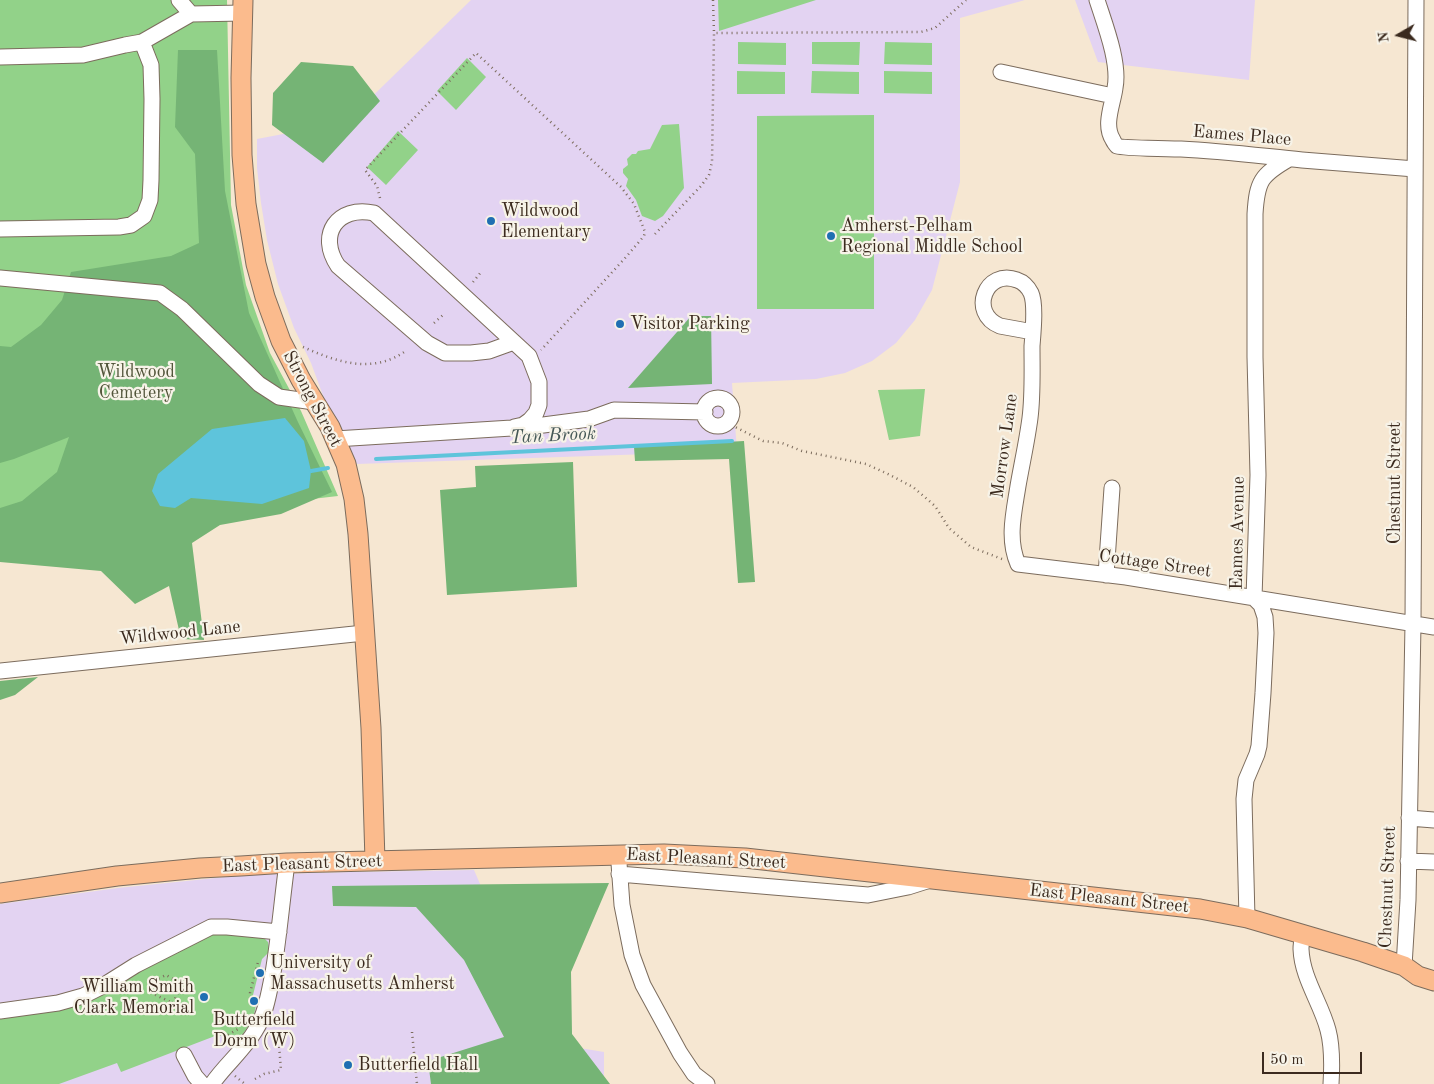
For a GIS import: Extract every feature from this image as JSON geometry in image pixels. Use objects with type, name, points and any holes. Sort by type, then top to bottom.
[{"type":"main road","name":"Strong Street","points":[[243,7],[240,104],[246,204],[252,247],[278,334],[294,369],[325,418],[335,439],[346,464],[354,499],[371,728],[375,861]]},
{"type":"main road","name":"East Pleasant Street","points":[[0,893],[200,868],[287,863],[375,861],[619,864],[664,854],[746,858],[1200,909],[1247,918],[1302,934],[1404,966],[1418,976],[1434,981]]},
{"type":"main road","name":"East Pleasant Street","points":[[1404,966],[1422,964],[1434,969]]},
{"type":"street","points":[[179,0],[191,14]]},
{"type":"street","points":[[1001,72],[1113,96],[1116,78],[1115,66],[1108,32],[1098,0]]},
{"type":"street","name":"Chestnut Street","points":[[1404,966],[1407,929],[1413,624],[1416,0]]},
{"type":"street","points":[[0,58],[83,55],[142,42],[191,14],[243,7]]},
{"type":"street","points":[[0,229],[119,227],[131,225],[144,216],[150,200],[152,99],[150,65],[142,42]]},
{"type":"street","name":"Eames Place","points":[[1113,96],[1109,128],[1111,138],[1116,146],[1123,148],[1212,150],[1289,159],[1415,169]]},
{"type":"street","name":"Eames Avenue","points":[[1247,918],[1244,799],[1246,780],[1257,754],[1264,692],[1266,633],[1265,617],[1261,605],[1254,598],[1258,475],[1255,357],[1256,201],[1259,184],[1264,176],[1289,159]]},
{"type":"street","points":[[514,342],[489,351],[472,353],[445,353],[426,343],[338,266],[332,257],[329,246],[330,235],[334,225],[342,217],[352,212],[363,210],[374,213],[514,342],[529,356],[539,382],[539,404],[536,413],[530,420],[523,425],[514,427]]},
{"type":"street","points":[[0,278],[160,293],[182,309],[259,384],[279,397],[314,402]]},
{"type":"street","name":"Morrow Lane","points":[[1018,564],[1013,554],[1012,529],[1032,399],[1033,332]]},
{"type":"street","points":[[716,398],[725,400],[731,407],[730,419],[727,423],[719,426],[707,420],[705,412],[711,400],[716,398]]},
{"type":"street","points":[[335,439],[528,427],[589,419],[614,410],[705,412]]},
{"type":"street","points":[[1106,575],[1112,488]]},
{"type":"street","name":"Cottage Street","points":[[1018,564],[1106,575],[1434,627]]},
{"type":"street","name":"Wildwood Lane","points":[[0,671],[364,632]]},
{"type":"street","points":[[1409,818],[1434,820]]},
{"type":"street","points":[[1408,861],[1434,862]]},
{"type":"street","points":[[212,1084],[248,1042],[259,1024],[265,1007],[271,984],[279,932],[287,863]]},
{"type":"street","points":[[707,1084],[694,1074],[680,1053],[643,985],[632,956],[622,905],[619,864],[868,895],[908,887],[934,879]]},
{"type":"street","points":[[0,1011],[58,1003],[83,996],[136,965],[211,927],[279,932]]},
{"type":"street","points":[[1302,934],[1301,950],[1304,965],[1328,1030],[1331,1084]]},
{"type":"street","points":[[184,1055],[202,1084]]},
{"type":"path","points":[[655,234],[701,186],[709,175],[712,162],[713,0]]},
{"type":"path","points":[[714,33],[921,32],[935,28],[966,0]]},
{"type":"path","points":[[380,198],[377,186],[365,170],[476,53],[621,187],[634,204],[645,232],[644,236],[626,257],[541,350]]},
{"type":"path","points":[[473,282],[481,272]]},
{"type":"path","points":[[434,323],[443,315]]},
{"type":"path","points":[[299,345],[328,358],[348,363],[367,364],[384,362],[400,356],[408,350]]},
{"type":"path","points":[[727,423],[763,441],[782,443],[802,451],[866,464],[888,474],[912,488],[935,506],[949,528],[971,547],[1018,564]]},
{"type":"path","points":[[251,1004],[258,962]]},
{"type":"path","points":[[173,1003],[184,985],[166,975],[154,981],[149,992],[186,1009]]},
{"type":"path","points":[[228,1035],[241,1026]]},
{"type":"path","points":[[412,1032],[417,1084]]},
{"type":"path","points":[[255,1079],[264,1074],[281,1070],[279,1045]]},
{"type":"shaded area","name":"Wildwood Elementary","points":[[471,0],[1025,0],[960,18],[960,182],[932,290],[915,320],[896,343],[872,361],[845,373],[816,379],[732,383],[737,451],[357,464],[331,417],[278,284],[267,240],[261,203],[257,168],[257,139],[346,122]]},
{"type":"shaded area","points":[[1075,0],[1255,0],[1249,80],[1098,62]]},
{"type":"shaded area","name":"University of Massachusetts Amherst","points":[[474,870],[549,1043],[604,1052],[604,1084],[0,1084],[0,904],[118,888],[245,875]]},
{"type":"green space","name":"Wildwood Cemetery","points":[[0,0],[227,0],[231,205],[246,285],[270,353],[301,411],[338,496],[0,535]]},
{"type":"green space","points":[[718,0],[816,0],[719,31]]},
{"type":"green space","points":[[738,42],[786,43],[786,65],[738,64]]},
{"type":"green space","points":[[812,42],[860,42],[859,65],[812,64]]},
{"type":"green space","points":[[885,42],[932,43],[932,65],[884,64]]},
{"type":"green space","points":[[178,50],[217,50],[225,191],[249,313],[332,492],[281,514],[220,525],[192,543],[204,640],[181,639],[169,586],[135,604],[101,571],[0,562],[0,508],[22,501],[57,472],[69,437],[0,463],[0,346],[11,347],[41,325],[62,300],[71,272],[171,256],[199,243],[195,154],[175,127]]},
{"type":"green space","points":[[467,58],[486,77],[456,110],[437,91]]},
{"type":"green space","points":[[301,62],[353,66],[380,101],[323,163],[272,125],[273,93]]},
{"type":"green space","points":[[737,71],[785,72],[785,94],[737,94]]},
{"type":"green space","points":[[812,71],[859,72],[859,94],[811,93]]},
{"type":"green space","points":[[884,71],[932,72],[932,94],[884,93]]},
{"type":"green space","points":[[874,115],[874,309],[757,309],[757,116]]},
{"type":"green space","points":[[679,124],[684,188],[663,216],[655,221],[642,216],[636,200],[626,186],[628,179],[623,173],[623,169],[628,165],[627,159],[632,154],[650,149],[662,125]]},
{"type":"green space","points":[[398,131],[418,150],[386,185],[367,167]]},
{"type":"green space","points":[[691,316],[711,316],[712,384],[628,388]]},
{"type":"green space","points":[[925,389],[920,436],[889,440],[878,390]]},
{"type":"green space","points":[[744,441],[755,582],[738,583],[729,459],[635,461],[634,447]]},
{"type":"green space","points":[[573,462],[577,587],[447,595],[440,490],[476,487],[475,466]]},
{"type":"green space","points":[[38,677],[15,695],[0,700],[0,681]]},
{"type":"green space","points":[[609,883],[571,972],[572,1034],[610,1084],[431,1084],[428,1061],[504,1037],[464,960],[416,907],[333,906],[332,886]]},
{"type":"green space","points":[[222,933],[264,938],[268,942],[268,953],[262,959],[253,995],[256,1004],[255,1010],[243,1034],[237,1036],[215,1036],[121,1072],[117,1063],[59,1084],[0,1084],[0,1017],[134,972],[212,934]]},
{"type":"water","points":[[285,418],[304,441],[311,471],[309,488],[262,504],[191,498],[175,508],[160,506],[152,491],[158,474],[212,429]]},
{"type":"waterway","name":"Tan Brook","points":[[376,459],[732,441]]},
{"type":"waterway","name":"Tan Brook","points":[[311,471],[328,468]]},
{"type":"place","name":"Wildwood Elementary","points":[[491,221]]},
{"type":"place","name":"Amherst-Pelham Regional Middle School","points":[[831,236]]},
{"type":"place","name":"Visitor Parking","points":[[620,324]]},
{"type":"place","name":"University of Massachusetts Amherst","points":[[260,973]]},
{"type":"place","name":"William Smith Clark Memorial","points":[[204,997]]},
{"type":"place","name":"Butterfield Dorm (W)","points":[[254,1001]]},
{"type":"place","name":"Butterfield Hall","points":[[348,1065]]}]
